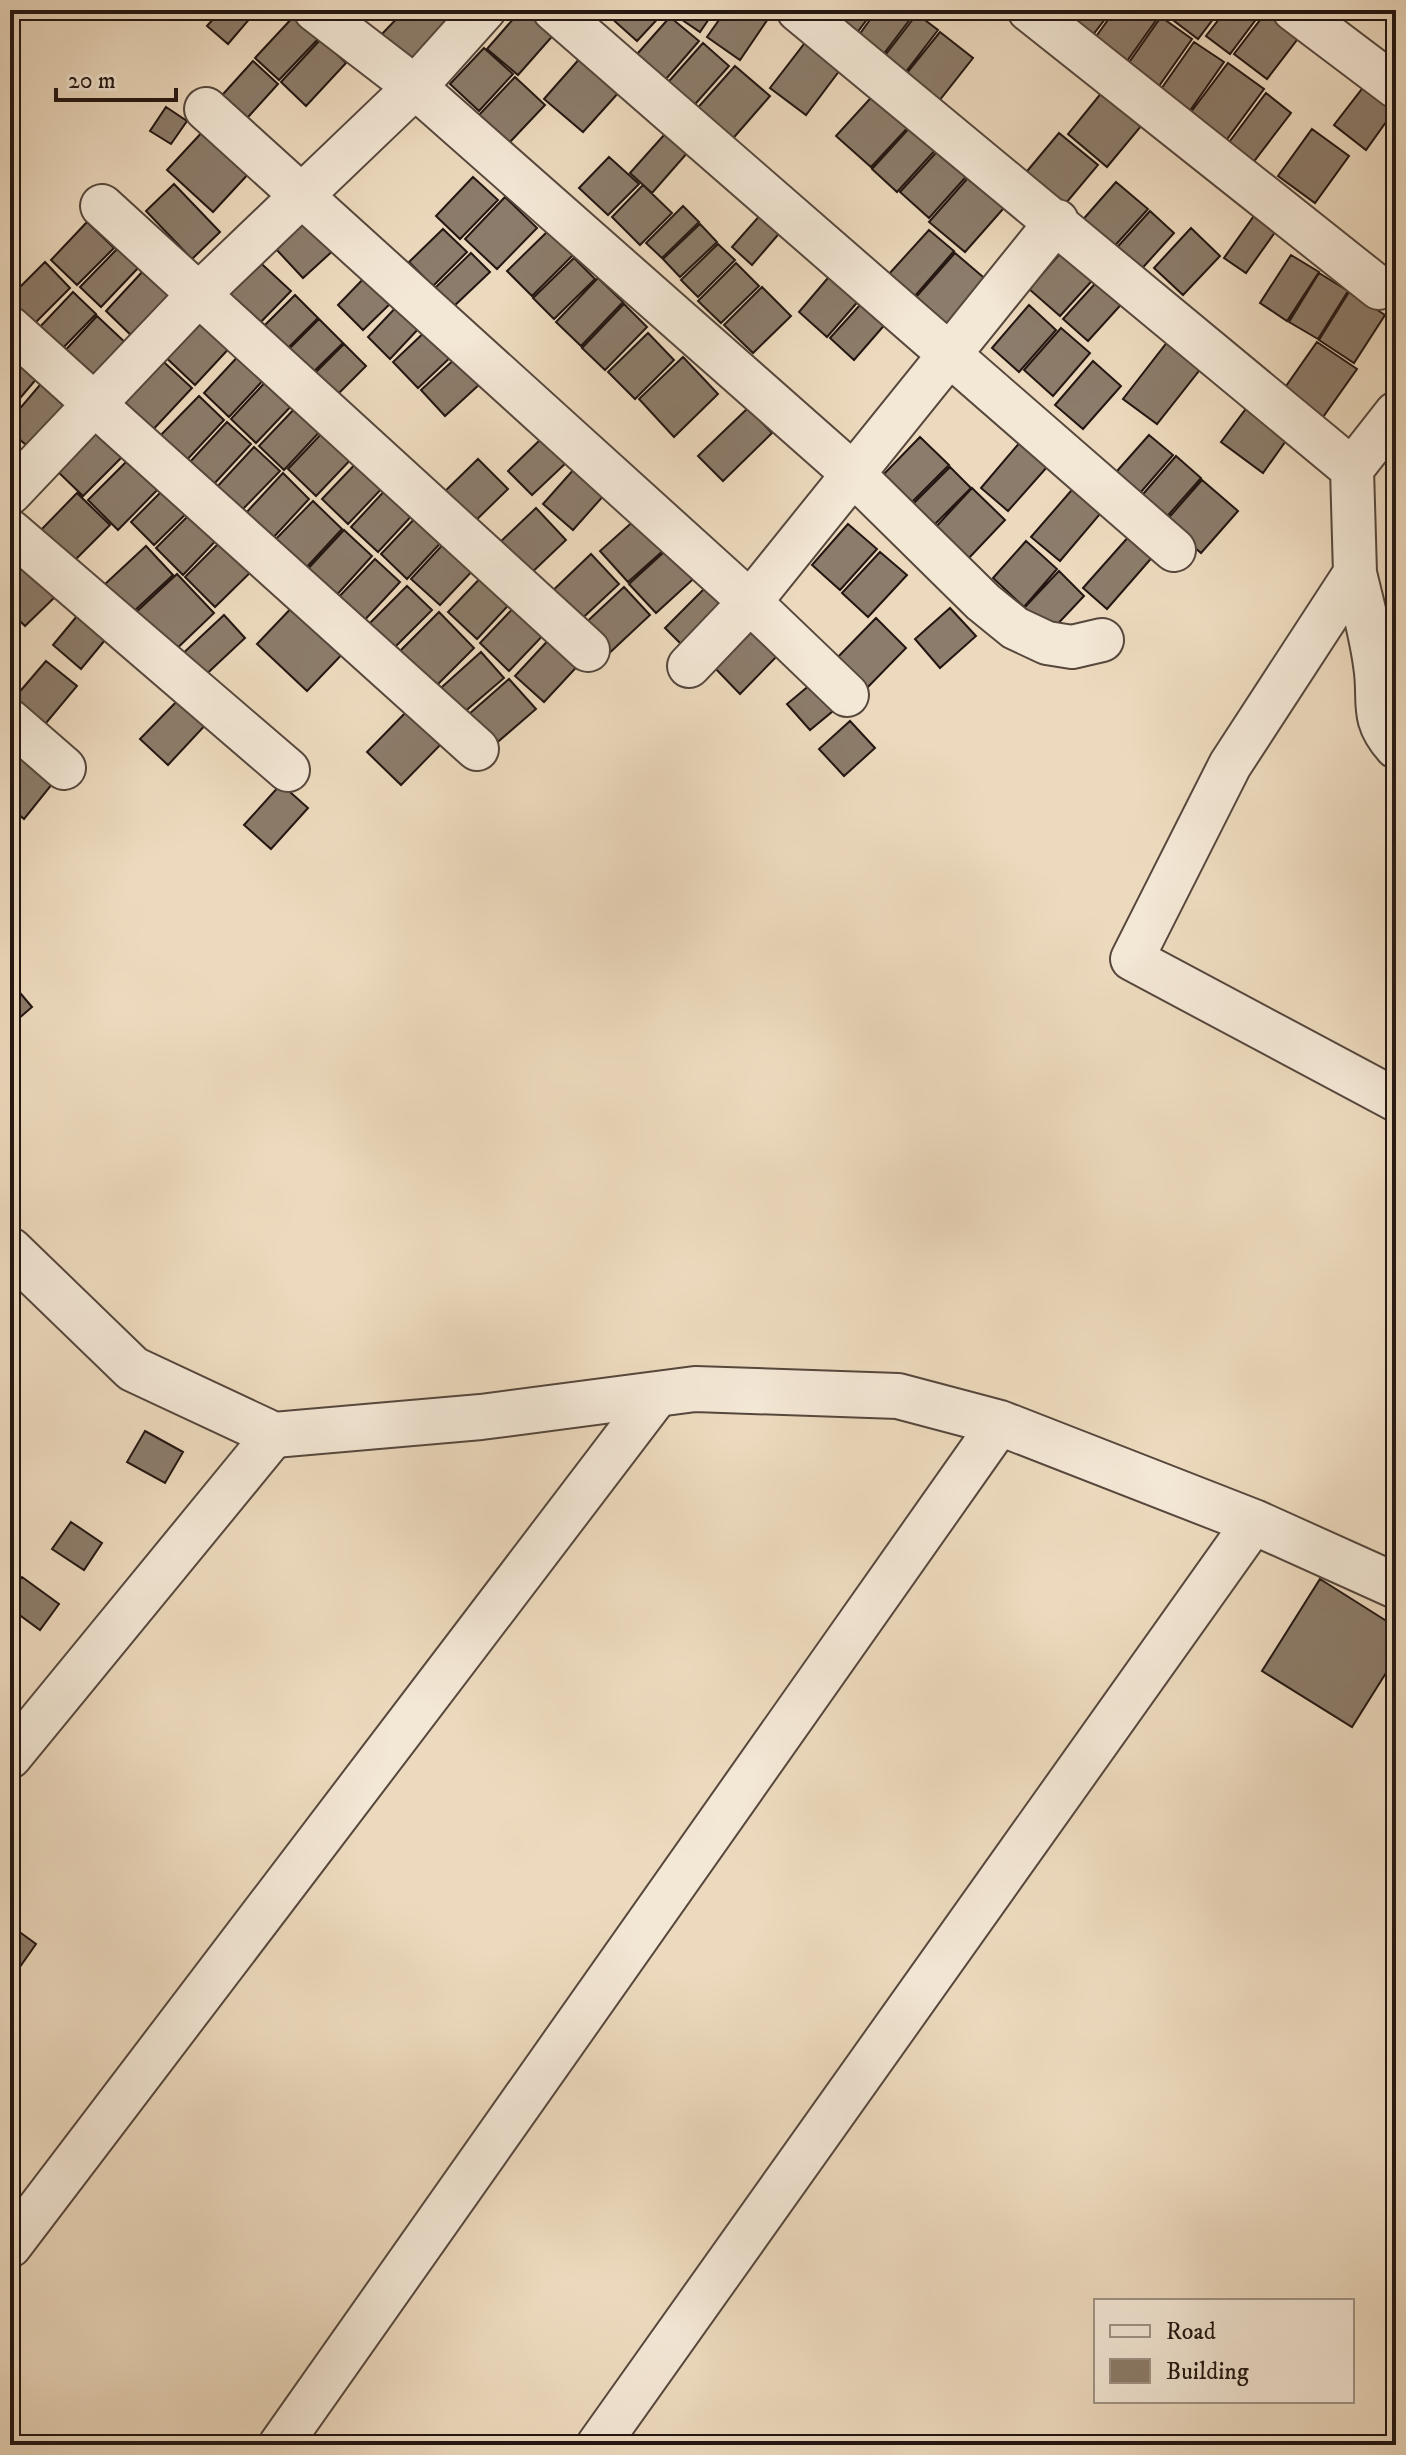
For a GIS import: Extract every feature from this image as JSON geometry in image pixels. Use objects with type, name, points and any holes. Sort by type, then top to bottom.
[{"type":"street","points":[[315,10],[415,87],[852,473],[983,602],[1015,628],[1047,643],[1072,647],[1102,640]]},
{"type":"street","points":[[10,493],[199,294],[415,87],[484,10]]},
{"type":"street","points":[[554,10],[1174,550]]},
{"type":"street","points":[[798,10],[1057,221],[1352,469]]},
{"type":"street","points":[[1029,10],[1379,288]]},
{"type":"street","points":[[1294,10],[1396,87]]},
{"type":"street","points":[[206,109],[750,602],[847,695]]},
{"type":"street","points":[[102,206],[588,650]]},
{"type":"street","points":[[689,666],[750,602],[1057,221]]},
{"type":"street","points":[[10,328],[477,749]]},
{"type":"street","points":[[1396,413],[1352,469],[1355,573],[1376,668],[1376,707],[1382,731],[1396,747]]},
{"type":"street","points":[[10,531],[288,770]]},
{"type":"street","points":[[1355,573],[1230,765],[1132,959],[1396,1100]]},
{"type":"street","points":[[10,721],[64,768]]},
{"type":"street","points":[[10,1250],[133,1369],[274,1435],[481,1417],[695,1389],[898,1396],[1000,1423],[1254,1522],[1396,1586]]},
{"type":"street","points":[[10,2246],[658,1394]]},
{"type":"street","points":[[280,2445],[1000,1423]]},
{"type":"street","points":[[10,1757],[274,1435]]},
{"type":"street","points":[[598,2445],[1254,1522]]},
{"type":"building","points":[[221,10],[257,10],[228,44],[207,26]]},
{"type":"building","points":[[405,10],[442,10],[456,23],[413,68],[380,36]]},
{"type":"building","points":[[521,10],[531,10],[556,32],[518,75],[487,49]]},
{"type":"building","points":[[616,10],[664,12],[637,41],[610,17]]},
{"type":"building","points":[[674,10],[715,10],[700,32],[672,13]]},
{"type":"building","points":[[726,10],[774,10],[740,60],[707,37]]},
{"type":"building","points":[[838,10],[874,10],[853,38],[829,21]]},
{"type":"building","points":[[877,10],[909,10],[914,14],[879,60],[854,42]]},
{"type":"building","points":[[1071,10],[1112,10],[1092,36],[1066,17]]},
{"type":"building","points":[[1115,10],[1151,10],[1159,16],[1127,61],[1095,38]]},
{"type":"building","points":[[1168,10],[1220,10],[1198,39],[1165,14]]},
{"type":"building","points":[[1226,10],[1263,10],[1230,54],[1206,36]]},
{"type":"building","points":[[1267,11],[1300,36],[1267,79],[1234,54]]},
{"type":"building","points":[[917,14],[938,30],[901,78],[880,62]]},
{"type":"building","points":[[295,15],[320,37],[279,80],[255,58]]},
{"type":"building","points":[[670,17],[699,41],[659,87],[630,62]]},
{"type":"building","points":[[1161,17],[1192,39],[1159,86],[1128,64]]},
{"type":"building","points":[[940,32],[973,58],[935,106],[902,79]]},
{"type":"building","points":[[811,35],[846,62],[806,115],[770,88]]},
{"type":"building","points":[[321,39],[346,63],[306,106],[281,82]]},
{"type":"building","points":[[1194,42],[1224,62],[1189,112],[1159,92]]},
{"type":"building","points":[[703,43],[729,66],[689,111],[663,88]]},
{"type":"building","points":[[484,48],[513,74],[479,111],[450,84]]},
{"type":"building","points":[[581,57],[620,91],[583,132],[544,99]]},
{"type":"building","points":[[253,61],[278,84],[240,126],[215,103]]},
{"type":"building","points":[[1228,63],[1264,89],[1225,142],[1188,116]]},
{"type":"building","points":[[735,66],[770,96],[729,143],[694,112]]},
{"type":"building","points":[[515,77],[545,105],[509,143],[479,115]]},
{"type":"building","points":[[1365,85],[1396,108],[1366,150],[1334,125]]},
{"type":"building","points":[[1107,86],[1147,119],[1107,167],[1068,134]]},
{"type":"building","points":[[878,90],[913,122],[871,167],[836,136]]},
{"type":"building","points":[[1266,93],[1291,113],[1252,164],[1227,145]]},
{"type":"building","points":[[166,107],[187,121],[171,144],[150,131]]},
{"type":"building","points":[[913,124],[938,147],[897,192],[872,169]]},
{"type":"building","points":[[673,125],[695,144],[652,193],[630,173]]},
{"type":"building","points":[[205,129],[251,171],[213,212],[167,170]]},
{"type":"building","points":[[1312,129],[1349,156],[1315,203],[1278,176]]},
{"type":"building","points":[[1059,133],[1098,165],[1061,209],[1023,176]]},
{"type":"building","points":[[944,144],[972,170],[929,218],[900,192]]},
{"type":"building","points":[[609,157],[639,184],[608,215],[579,188]]},
{"type":"building","points":[[975,170],[1010,201],[965,252],[929,222]]},
{"type":"building","points":[[473,177],[498,200],[460,239],[436,216]]},
{"type":"building","points":[[1116,182],[1148,209],[1111,250],[1080,223]]},
{"type":"building","points":[[174,184],[220,232],[192,259],[146,211]]},
{"type":"building","points":[[643,185],[672,213],[640,245],[612,217]]},
{"type":"building","points":[[505,197],[537,228],[497,269],[465,239]]},
{"type":"building","points":[[769,205],[789,222],[752,265],[732,247]]},
{"type":"building","points":[[683,206],[699,222],[662,258],[646,243]]},
{"type":"building","points":[[1150,211],[1174,233],[1137,274],[1112,253]]},
{"type":"building","points":[[1256,213],[1278,228],[1246,273],[1224,258]]},
{"type":"building","points":[[310,217],[337,247],[303,278],[275,248]]},
{"type":"building","points":[[87,222],[114,248],[77,285],[51,260]]},
{"type":"building","points":[[700,224],[717,242],[680,277],[663,259]]},
{"type":"building","points":[[1191,228],[1220,256],[1183,295],[1154,268]]},
{"type":"building","points":[[443,229],[467,252],[433,286],[409,262]]},
{"type":"building","points":[[929,230],[954,251],[915,296],[889,274]]},
{"type":"building","points":[[548,231],[573,255],[532,296],[507,271]]},
{"type":"building","points":[[718,244],[735,260],[698,297],[681,280]]},
{"type":"building","points":[[1066,247],[1098,274],[1060,316],[1029,289]]},
{"type":"building","points":[[118,248],[139,267],[101,307],[80,287]]},
{"type":"building","points":[[471,253],[490,272],[452,308],[434,289]]},
{"type":"building","points":[[955,253],[989,282],[950,327],[916,297]]},
{"type":"building","points":[[1291,255],[1319,272],[1287,321],[1260,303]]},
{"type":"building","points":[[253,256],[291,291],[253,330],[215,296]]},
{"type":"building","points":[[574,258],[595,279],[554,319],[533,298]]},
{"type":"building","points":[[45,262],[70,288],[30,328],[10,308],[10,297]]},
{"type":"building","points":[[736,263],[759,286],[721,323],[698,301]]},
{"type":"building","points":[[839,265],[868,290],[827,337],[799,312]]},
{"type":"building","points":[[143,271],[176,302],[138,342],[106,311]]},
{"type":"building","points":[[1319,273],[1348,291],[1318,339],[1289,322]]},
{"type":"building","points":[[368,274],[394,300],[363,330],[338,305]]},
{"type":"building","points":[[1102,276],[1127,298],[1088,341],[1063,319]]},
{"type":"building","points":[[598,278],[623,302],[581,346],[556,322]]},
{"type":"building","points":[[762,287],[791,316],[753,353],[724,325]]},
{"type":"building","points":[[73,292],[96,314],[59,352],[37,330]]},
{"type":"building","points":[[1349,292],[1385,315],[1354,363],[1319,340]]},
{"type":"building","points":[[870,294],[894,314],[854,360],[830,338]]},
{"type":"building","points":[[295,295],[318,318],[278,358],[255,335]]},
{"type":"building","points":[[400,303],[422,325],[390,359],[368,337]]},
{"type":"building","points":[[624,304],[647,327],[605,370],[582,348]]},
{"type":"building","points":[[1029,305],[1056,330],[1019,372],[992,348]]},
{"type":"building","points":[[199,308],[235,342],[195,385],[159,351]]},
{"type":"building","points":[[97,316],[129,346],[93,385],[61,355]]},
{"type":"building","points":[[319,319],[343,343],[302,383],[279,359]]},
{"type":"building","points":[[430,327],[455,353],[418,388],[393,362]]},
{"type":"building","points":[[1061,328],[1090,353],[1053,396],[1024,370]]},
{"type":"building","points":[[648,333],[674,360],[635,399],[608,372]]},
{"type":"building","points":[[1172,336],[1206,362],[1157,424],[1123,399]]},
{"type":"building","points":[[1317,342],[1357,369],[1323,417],[1284,389]]},
{"type":"building","points":[[344,344],[366,366],[326,406],[304,384]]},
{"type":"building","points":[[10,347],[44,370],[10,410]]},
{"type":"building","points":[[243,351],[268,375],[229,417],[204,393]]},
{"type":"building","points":[[155,354],[192,388],[147,436],[111,402]]},
{"type":"building","points":[[457,357],[481,383],[445,416],[421,390]]},
{"type":"building","points":[[683,357],[718,394],[674,437],[639,399]]},
{"type":"building","points":[[1093,361],[1121,386],[1083,429],[1055,405]]},
{"type":"building","points":[[270,377],[296,401],[256,443],[231,419]]},
{"type":"building","points":[[45,379],[75,405],[33,451],[10,431],[10,420]]},
{"type":"building","points":[[199,396],[224,420],[183,464],[157,439]]},
{"type":"building","points":[[1254,398],[1295,428],[1263,473],[1221,442]]},
{"type":"building","points":[[299,404],[324,427],[284,470],[259,446]]},
{"type":"building","points":[[748,408],[772,433],[723,481],[698,456]]},
{"type":"building","points":[[98,421],[128,451],[83,496],[53,467]]},
{"type":"building","points":[[227,422],[251,444],[213,485],[189,463]]},
{"type":"building","points":[[326,429],[355,455],[316,496],[288,469]]},
{"type":"building","points":[[1027,434],[1055,458],[1008,511],[981,488]]},
{"type":"building","points":[[1149,435],[1173,455],[1134,500],[1110,479]]},
{"type":"building","points":[[543,437],[567,462],[532,495],[508,471]]},
{"type":"building","points":[[920,437],[949,465],[910,504],[882,476]]},
{"type":"building","points":[[254,447],[280,471],[241,511],[216,488]]},
{"type":"building","points":[[135,453],[165,482],[118,530],[88,500]]},
{"type":"building","points":[[1176,456],[1201,478],[1163,521],[1138,500]]},
{"type":"building","points":[[361,458],[387,483],[348,524],[322,499]]},
{"type":"building","points":[[478,459],[508,489],[468,528],[438,498]]},
{"type":"building","points":[[950,467],[971,488],[933,526],[912,505]]},
{"type":"building","points":[[575,468],[605,494],[573,530],[543,504]]},
{"type":"building","points":[[283,473],[309,499],[271,540],[244,515]]},
{"type":"building","points":[[175,478],[199,501],[154,545],[131,522]]},
{"type":"building","points":[[1202,480],[1238,511],[1201,553],[1165,522]]},
{"type":"building","points":[[1077,484],[1105,508],[1060,561],[1031,537]]},
{"type":"building","points":[[390,485],[417,510],[378,552],[351,527]]},
{"type":"building","points":[[972,488],[1005,520],[967,560],[934,529]]},
{"type":"building","points":[[77,493],[110,525],[69,566],[37,534]]},
{"type":"building","points":[[313,501],[342,529],[304,570],[273,542]]},
{"type":"building","points":[[199,505],[225,531],[183,575],[156,548]]},
{"type":"building","points":[[536,508],[566,540],[527,577],[497,545]]},
{"type":"building","points":[[647,509],[675,540],[628,582],[600,551]]},
{"type":"building","points":[[420,513],[446,537],[407,579],[381,554]]},
{"type":"building","points":[[848,524],[877,549],[840,590],[812,565]]},
{"type":"building","points":[[344,530],[372,556],[333,599],[305,572]]},
{"type":"building","points":[[230,532],[260,563],[215,607],[185,577]]},
{"type":"building","points":[[1131,534],[1155,554],[1107,609],[1083,588]]},
{"type":"building","points":[[448,539],[477,566],[440,605],[411,579]]},
{"type":"building","points":[[1026,541],[1057,569],[1024,607],[993,578]]},
{"type":"building","points":[[675,542],[702,571],[656,613],[629,584]]},
{"type":"building","points":[[146,546],[173,575],[132,613],[104,585]]},
{"type":"building","points":[[880,552],[907,575],[868,617],[842,593]]},
{"type":"building","points":[[10,554],[59,593],[25,626],[10,611]]},
{"type":"building","points":[[591,554],[619,584],[573,627],[545,598]]},
{"type":"building","points":[[375,559],[400,582],[360,625],[335,601]]},
{"type":"building","points":[[488,570],[516,597],[477,639],[448,612]]},
{"type":"building","points":[[1059,571],[1084,596],[1050,632],[1024,608]]},
{"type":"building","points":[[177,574],[214,613],[169,656],[132,616]]},
{"type":"building","points":[[407,586],[432,610],[389,653],[364,629]]},
{"type":"building","points":[[707,586],[730,608],[687,650],[665,628]]},
{"type":"building","points":[[624,587],[650,615],[604,658],[578,630]]},
{"type":"building","points":[[299,600],[349,647],[307,691],[257,644]]},
{"type":"building","points":[[520,601],[549,629],[509,671],[480,643]]},
{"type":"building","points":[[950,608],[976,636],[940,668],[915,639]]},
{"type":"building","points":[[439,612],[474,648],[429,693],[393,658]]},
{"type":"building","points":[[224,615],[245,638],[199,681],[178,658]]},
{"type":"building","points":[[77,616],[105,640],[81,669],[53,645]]},
{"type":"building","points":[[876,618],[906,648],[863,692],[833,662]]},
{"type":"building","points":[[749,627],[778,655],[740,694],[712,665]]},
{"type":"building","points":[[555,633],[584,659],[544,702],[515,676]]},
{"type":"building","points":[[481,652],[504,678],[455,720],[433,695]]},
{"type":"building","points":[[46,661],[77,686],[41,729],[10,703]]},
{"type":"building","points":[[509,679],[536,709],[486,752],[460,722]]},
{"type":"building","points":[[817,679],[839,706],[810,730],[787,704]]},
{"type":"building","points":[[182,696],[209,721],[168,765],[140,739]]},
{"type":"building","points":[[413,705],[447,738],[401,785],[367,752]]},
{"type":"building","points":[[850,721],[875,748],[844,776],[819,749]]},
{"type":"building","points":[[23,751],[57,778],[24,819],[10,807],[10,766]]},
{"type":"building","points":[[281,784],[308,808],[271,849],[244,825]]},
{"type":"building","points":[[10,981],[32,1007],[10,1026]]},
{"type":"building","points":[[145,1431],[183,1452],[165,1483],[127,1462]]},
{"type":"building","points":[[71,1522],[102,1543],[84,1570],[52,1549]]},
{"type":"building","points":[[22,1577],[59,1604],[40,1630],[10,1608],[10,1592]]},
{"type":"building","points":[[1320,1579],[1396,1627],[1396,1657],[1352,1727],[1262,1671]]},
{"type":"building","points":[[10,1925],[36,1944],[10,1981]]}]
